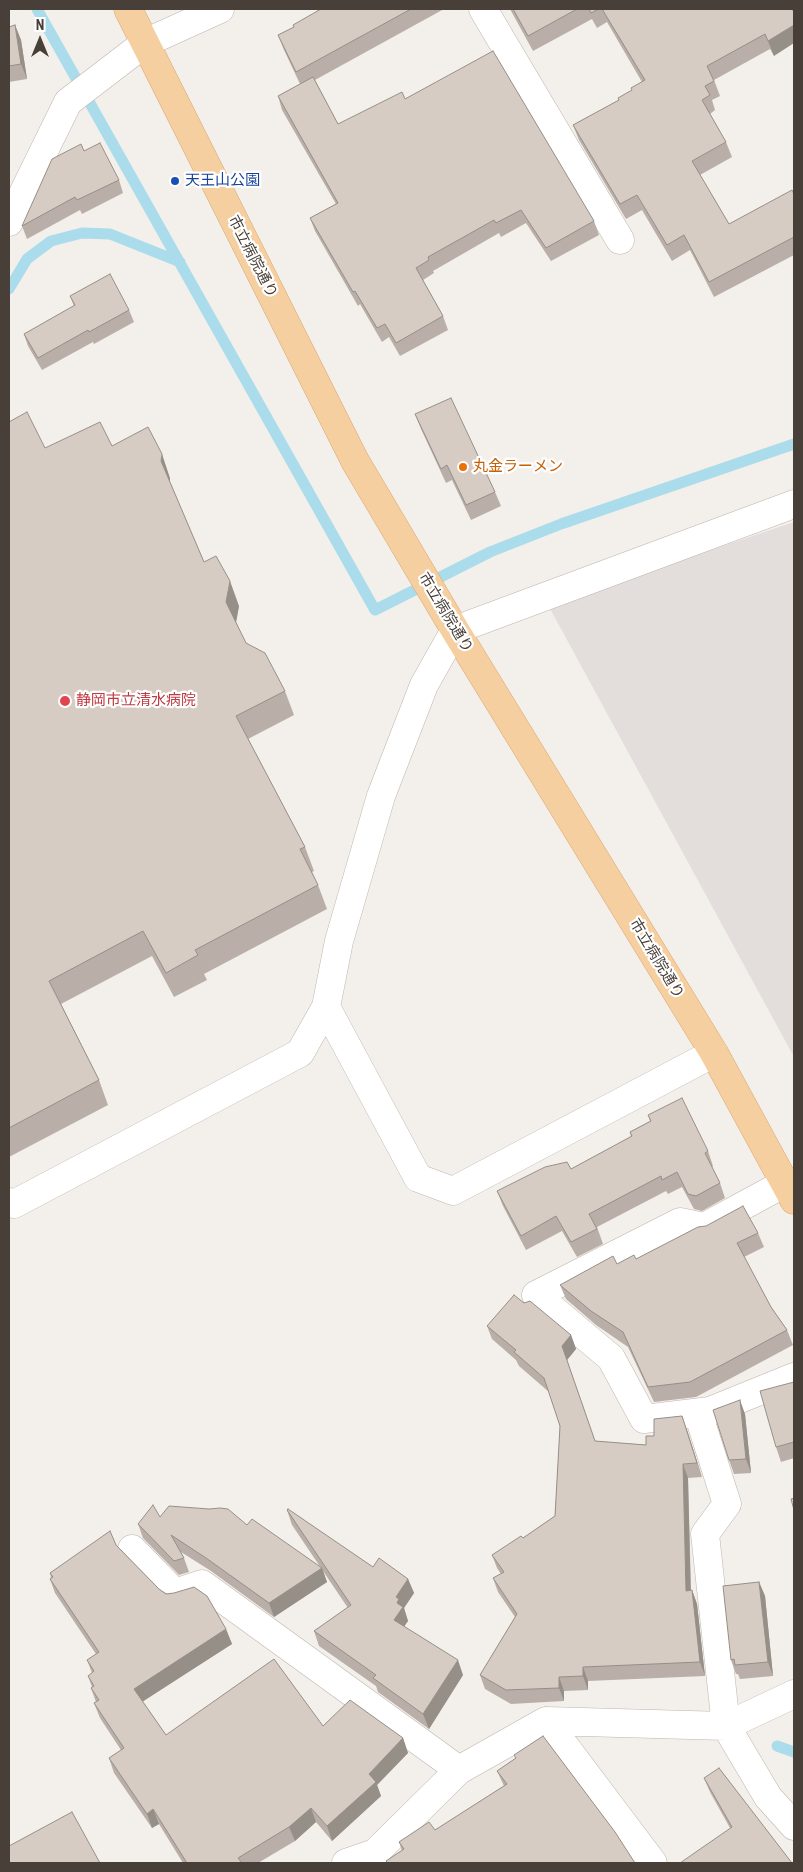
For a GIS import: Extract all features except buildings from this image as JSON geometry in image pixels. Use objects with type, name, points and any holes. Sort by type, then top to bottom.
[{"type":"main road","name":"市立病院通り","points":[[128,9],[355,461],[455,630],[714,1053],[790,1192]]},
{"type":"street","points":[[9,222],[68,102],[145,43],[220,9]]},
{"type":"street","points":[[483,9],[620,240]]},
{"type":"street","points":[[9,1202],[14,1204],[300,1053],[326,1007],[339,941],[381,796],[424,685],[455,630],[794,504]]},
{"type":"street","points":[[326,1007],[418,1178],[453,1191],[714,1053]]},
{"type":"street","points":[[790,1192],[704,1227],[680,1222],[536,1295],[611,1358],[644,1420],[710,1411],[794,1377]]},
{"type":"street","points":[[698,1413],[728,1504],[705,1534],[726,1726],[768,1797],[794,1826]]},
{"type":"street","points":[[132,1550],[176,1593],[202,1584],[459,1770]]},
{"type":"street","points":[[346,1863],[375,1853],[459,1770],[546,1721],[726,1726],[794,1694]]},
{"type":"street","points":[[546,1721],[653,1863]]},
{"type":"shaded area","points":[[794,522],[794,1057],[548,605]]},
{"type":"waterway","points":[[37,9],[375,610],[490,552],[561,524],[794,444]]},
{"type":"waterway","points":[[9,289],[27,259],[51,241],[82,233],[110,234],[180,262]]},
{"type":"waterway","points":[[777,1746],[794,1752]]},
{"type":"place","name":"天王山公園","points":[[175,181]]},
{"type":"place","name":"丸金ラーメン","points":[[463,467]]},
{"type":"place","name":"静岡市立清水病院","points":[[65,701]]}]
